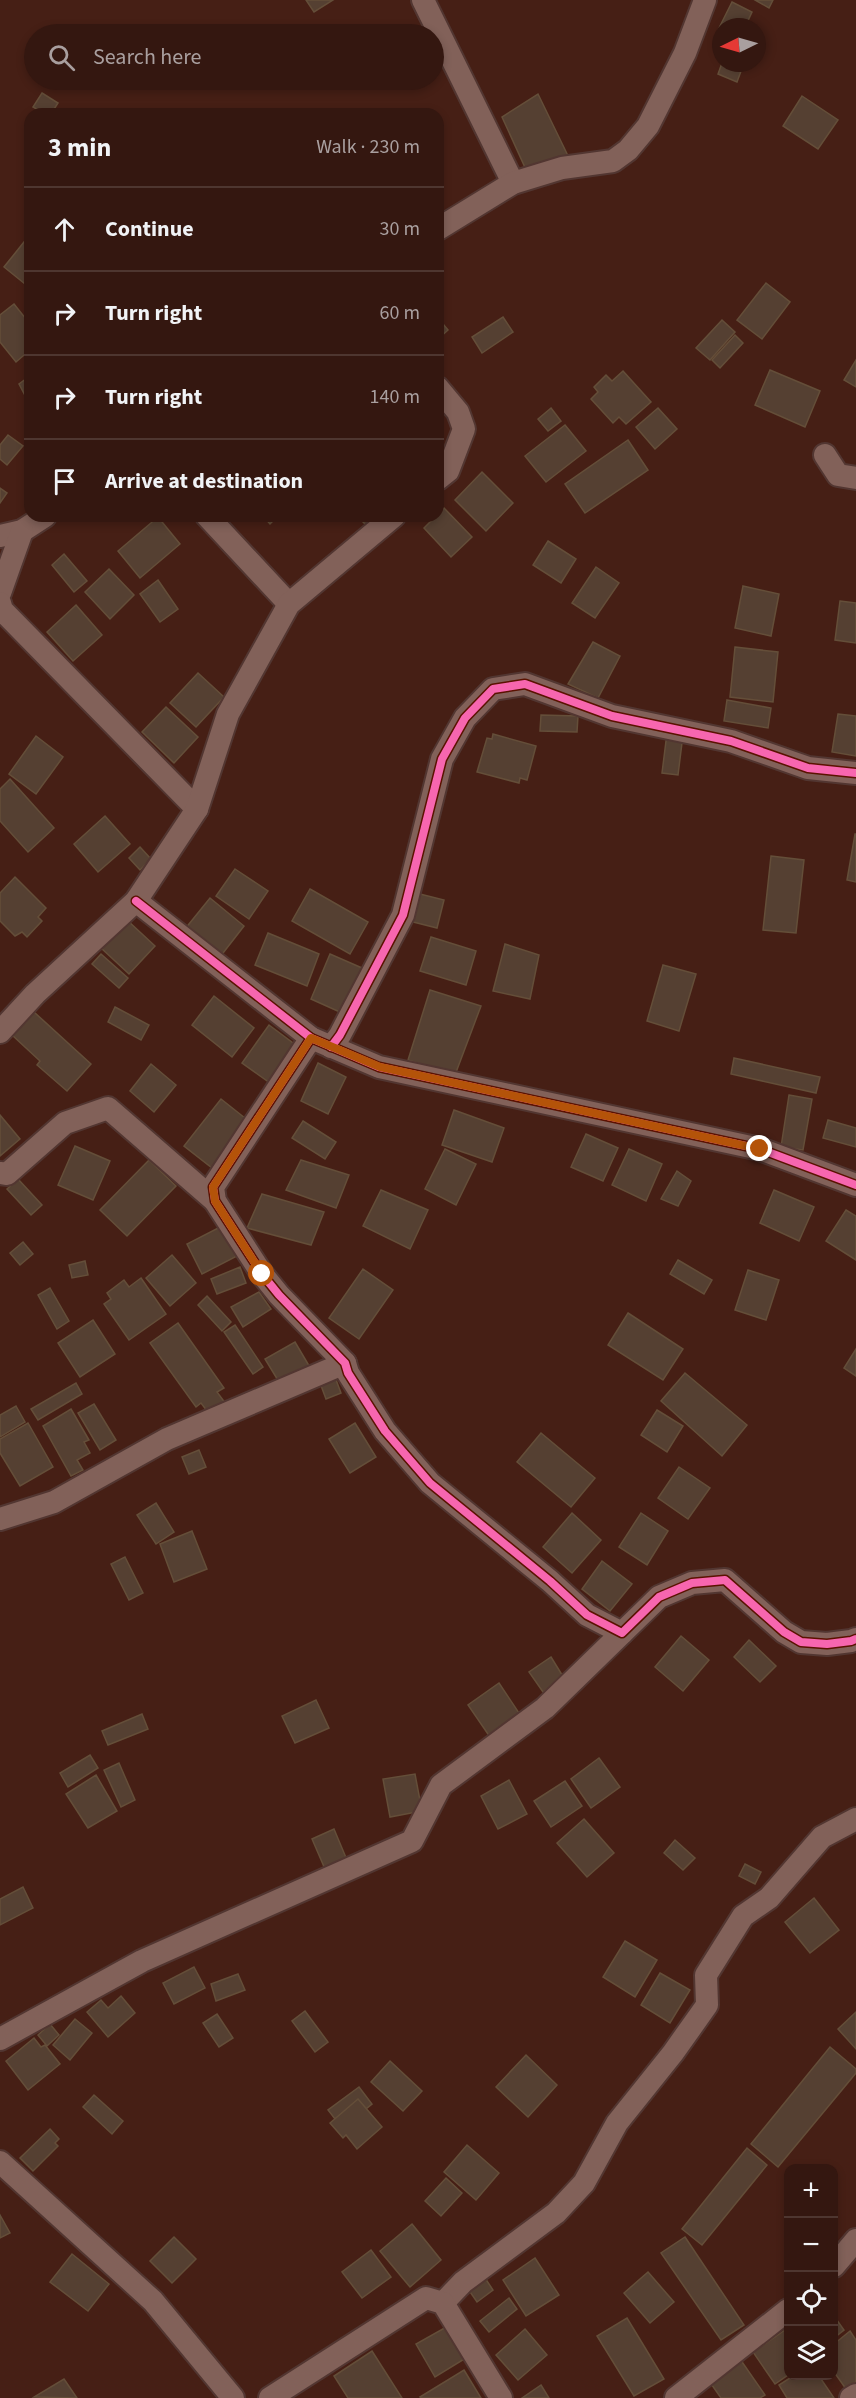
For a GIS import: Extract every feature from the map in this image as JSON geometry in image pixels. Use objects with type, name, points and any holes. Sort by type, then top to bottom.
[{"type":"street","points":[[423,0],[435,24]]},
{"type":"street","points":[[444,225],[513,183],[562,168],[613,161],[628,150],[648,126],[686,53],[705,0]]},
{"type":"street","points":[[444,43],[513,183]]},
{"type":"street","points":[[444,395],[458,411],[464,429],[448,471],[444,474]]},
{"type":"street","points":[[825,455],[838,475],[856,478]]},
{"type":"street","points":[[0,536],[22,531],[36,522]]},
{"type":"street","points":[[213,522],[289,604]]},
{"type":"street","points":[[0,1032],[34,994],[136,901],[197,809],[228,714],[289,604],[387,522]]},
{"type":"street","points":[[0,594],[22,531]]},
{"type":"street","points":[[0,603],[2,610],[197,809]]},
{"type":"street","points":[[331,1047],[340,1035],[403,915],[442,759],[465,718],[493,689],[525,684],[612,716],[731,741],[808,768],[856,774]]},
{"type":"street","points":[[136,901],[311,1038],[380,1067],[760,1149],[856,1185]]},
{"type":"street","points":[[215,1201],[213,1187],[311,1038]]},
{"type":"street","points":[[0,1173],[7,1174],[65,1123],[108,1108],[215,1201],[262,1274],[345,1364],[348,1373],[385,1431],[430,1483],[550,1581],[587,1615],[622,1634]]},
{"type":"street","points":[[0,1519],[54,1502],[167,1439],[345,1364]]},
{"type":"street","points":[[0,2039],[142,1961],[412,1841],[441,1785],[545,1708],[659,1597],[692,1583],[725,1580],[784,1632],[801,1642],[827,1644],[856,1639]]},
{"type":"street","points":[[443,2303],[463,2282],[555,2213],[584,2183],[617,2123],[708,2005],[706,1975],[744,1916],[769,1898],[822,1837],[856,1819]]},
{"type":"street","points":[[0,2162],[153,2301],[233,2398]]},
{"type":"street","points":[[838,2261],[856,2240]]},
{"type":"street","points":[[270,2398],[426,2298],[443,2303],[501,2398]]},
{"type":"street","points":[[676,2398],[784,2314]]},
{"type":"street","points":[[851,2398],[856,2395]]},
{"type":"building","points":[[306,0],[333,0],[314,12]]},
{"type":"building","points":[[755,0],[773,0],[769,8]]},
{"type":"building","points":[[732,2],[752,12],[749,18],[724,18]]},
{"type":"building","points":[[719,72],[741,72],[737,82],[718,74]]},
{"type":"building","points":[[42,93],[58,103],[55,108],[33,107]]},
{"type":"building","points":[[538,94],[571,162],[528,174],[502,117]]},
{"type":"building","points":[[802,96],[838,120],[818,149],[783,126]]},
{"type":"building","points":[[24,242],[24,283],[4,267]]},
{"type":"building","points":[[766,283],[790,302],[762,339],[737,320]]},
{"type":"building","points":[[14,304],[24,316],[24,355],[16,362],[0,342],[0,315]]},
{"type":"building","points":[[503,317],[513,332],[482,353],[472,337]]},
{"type":"building","points":[[722,320],[735,332],[710,360],[696,348]]},
{"type":"building","points":[[735,335],[743,343],[720,368],[712,360]]},
{"type":"building","points":[[856,360],[856,387],[844,380]]},
{"type":"building","points":[[770,370],[820,391],[805,427],[755,405]]},
{"type":"building","points":[[623,371],[651,402],[626,424],[619,417],[613,423],[591,399],[598,392],[594,387],[606,375],[612,381]]},
{"type":"building","points":[[24,380],[24,394],[19,384]]},
{"type":"building","points":[[551,408],[561,421],[548,431],[538,419]]},
{"type":"building","points":[[658,408],[677,429],[655,449],[636,427]]},
{"type":"building","points":[[565,425],[586,451],[546,482],[525,456]]},
{"type":"building","points":[[8,435],[23,446],[7,465],[0,459],[0,445]]},
{"type":"building","points":[[628,440],[648,470],[585,513],[565,484]]},
{"type":"building","points":[[482,472],[513,503],[486,531],[455,500]]},
{"type":"building","points":[[0,488],[7,493],[0,503]]},
{"type":"building","points":[[444,508],[472,537],[451,557],[424,528],[430,522],[444,522]]},
{"type":"building","points":[[152,522],[162,522],[180,544],[140,578],[118,551]]},
{"type":"building","points":[[548,541],[576,559],[561,583],[533,565]]},
{"type":"building","points":[[64,554],[87,581],[74,592],[52,565]]},
{"type":"building","points":[[596,567],[619,583],[595,618],[572,603]]},
{"type":"building","points":[[109,569],[134,595],[110,619],[85,592]]},
{"type":"building","points":[[158,580],[178,609],[160,622],[140,594]]},
{"type":"building","points":[[743,586],[779,594],[771,636],[735,628]]},
{"type":"building","points":[[840,601],[856,603],[856,643],[835,640]]},
{"type":"building","points":[[76,605],[102,635],[73,661],[47,632]]},
{"type":"building","points":[[593,642],[620,656],[598,698],[568,684]]},
{"type":"building","points":[[735,647],[778,652],[773,702],[730,697]]},
{"type":"building","points":[[198,673],[224,697],[196,727],[170,703]]},
{"type":"building","points":[[727,700],[771,708],[768,728],[724,721]]},
{"type":"building","points":[[166,707],[198,737],[174,763],[142,732]]},
{"type":"building","points":[[838,714],[856,716],[856,756],[832,752]]},
{"type":"building","points":[[541,715],[578,716],[577,732],[540,731]]},
{"type":"building","points":[[667,733],[683,735],[678,775],[662,773]]},
{"type":"building","points":[[493,734],[536,746],[527,780],[520,778],[519,783],[477,772],[487,738],[492,739]]},
{"type":"building","points":[[36,736],[63,757],[36,794],[9,774]]},
{"type":"building","points":[[10,779],[54,828],[28,852],[0,821],[0,789]]},
{"type":"building","points":[[105,816],[130,844],[98,872],[74,844]]},
{"type":"building","points":[[856,834],[856,882],[847,880]]},
{"type":"building","points":[[140,847],[151,859],[140,870],[129,858]]},
{"type":"building","points":[[771,856],[804,860],[796,933],[763,930]]},
{"type":"building","points":[[235,869],[268,891],[249,919],[216,896]]},
{"type":"building","points":[[15,877],[46,908],[38,917],[42,921],[27,937],[22,932],[15,936],[0,921],[0,893]]},
{"type":"building","points":[[310,889],[368,922],[350,954],[292,921]]},
{"type":"building","points":[[416,893],[444,900],[437,928],[409,921]]},
{"type":"building","points":[[210,898],[244,926],[220,957],[185,929]]},
{"type":"building","points":[[127,920],[155,946],[129,974],[101,948]]},
{"type":"building","points":[[268,933],[319,954],[307,986],[255,965]]},
{"type":"building","points":[[431,937],[476,951],[466,985],[420,971]]},
{"type":"building","points":[[505,944],[539,955],[530,999],[493,991]]},
{"type":"building","points":[[101,954],[128,978],[119,988],[92,964]]},
{"type":"building","points":[[330,954],[362,968],[342,1013],[311,999]]},
{"type":"building","points":[[663,965],[696,974],[679,1031],[647,1021]]},
{"type":"building","points":[[430,990],[481,1006],[455,1075],[408,1060]]},
{"type":"building","points":[[214,996],[254,1028],[232,1057],[192,1025]]},
{"type":"building","points":[[115,1007],[149,1025],[141,1040],[108,1022]]},
{"type":"building","points":[[34,1012],[91,1064],[67,1091],[37,1065],[40,1061],[12,1035]]},
{"type":"building","points":[[269,1025],[297,1046],[270,1083],[242,1063]]},
{"type":"building","points":[[734,1058],[820,1077],[816,1093],[731,1074]]},
{"type":"building","points":[[318,1063],[346,1077],[328,1114],[301,1101]]},
{"type":"building","points":[[151,1064],[176,1085],[154,1112],[130,1091]]},
{"type":"building","points":[[789,1095],[812,1099],[803,1150],[781,1147]]},
{"type":"building","points":[[221,1099],[250,1122],[212,1168],[184,1146]]},
{"type":"building","points":[[454,1110],[504,1128],[492,1162],[442,1145]]},
{"type":"building","points":[[0,1115],[20,1139],[0,1156]]},
{"type":"building","points":[[828,1120],[856,1128],[856,1147],[823,1138]]},
{"type":"building","points":[[303,1121],[336,1142],[325,1159],[292,1138]]},
{"type":"building","points":[[586,1134],[618,1148],[603,1181],[571,1167]]},
{"type":"building","points":[[75,1146],[110,1161],[93,1200],[58,1185]]},
{"type":"building","points":[[445,1149],[476,1164],[456,1205],[425,1189]]},
{"type":"building","points":[[629,1149],[662,1164],[646,1201],[612,1185]]},
{"type":"building","points":[[149,1160],[176,1186],[127,1236],[100,1210]]},
{"type":"building","points":[[301,1160],[349,1175],[336,1208],[286,1190]]},
{"type":"building","points":[[677,1171],[691,1181],[678,1206],[661,1199]]},
{"type":"building","points":[[18,1179],[42,1205],[31,1215],[7,1189]]},
{"type":"building","points":[[381,1190],[428,1210],[410,1249],[363,1226]]},
{"type":"building","points":[[774,1190],[814,1207],[799,1241],[760,1223]]},
{"type":"building","points":[[262,1194],[324,1212],[311,1245],[247,1228]]},
{"type":"building","points":[[846,1210],[856,1216],[856,1260],[826,1241]]},
{"type":"building","points":[[224,1225],[239,1255],[202,1274],[187,1244]]},
{"type":"building","points":[[23,1242],[33,1254],[20,1265],[10,1253]]},
{"type":"building","points":[[172,1255],[196,1283],[170,1306],[146,1278]]},
{"type":"building","points":[[678,1260],[712,1280],[704,1294],[670,1274]]},
{"type":"building","points":[[85,1261],[88,1275],[72,1278],[69,1265]]},
{"type":"building","points":[[240,1267],[246,1283],[217,1294],[211,1279]]},
{"type":"building","points":[[363,1269],[393,1290],[359,1339],[329,1318]]},
{"type":"building","points":[[748,1270],[779,1280],[766,1320],[735,1310]]},
{"type":"building","points":[[141,1278],[166,1314],[129,1340],[104,1304],[111,1299],[107,1293],[124,1280],[129,1287]]},
{"type":"building","points":[[50,1288],[69,1321],[57,1329],[38,1295]]},
{"type":"building","points":[[259,1292],[271,1309],[243,1327],[231,1307]]},
{"type":"building","points":[[207,1296],[231,1322],[222,1331],[198,1305]]},
{"type":"building","points":[[628,1313],[683,1349],[663,1380],[608,1345]]},
{"type":"building","points":[[93,1320],[115,1354],[80,1377],[58,1343]]},
{"type":"building","points":[[178,1323],[224,1388],[217,1392],[226,1404],[210,1415],[201,1403],[196,1407],[150,1343]]},
{"type":"building","points":[[235,1325],[263,1367],[253,1374],[224,1332]]},
{"type":"building","points":[[295,1342],[311,1369],[282,1387],[265,1359]]},
{"type":"building","points":[[856,1349],[856,1376],[844,1368]]},
{"type":"building","points":[[685,1373],[747,1425],[722,1456],[661,1401]]},
{"type":"building","points":[[335,1377],[341,1393],[326,1399],[320,1383]]},
{"type":"building","points":[[76,1383],[82,1394],[38,1420],[31,1409]]},
{"type":"building","points":[[94,1404],[116,1440],[100,1450],[78,1413]]},
{"type":"building","points":[[16,1406],[25,1422],[0,1437],[0,1415]]},
{"type":"building","points":[[71,1409],[89,1440],[84,1442],[90,1453],[77,1460],[83,1470],[71,1476],[43,1426]]},
{"type":"building","points":[[657,1410],[683,1426],[667,1452],[641,1435]]},
{"type":"building","points":[[28,1423],[53,1467],[20,1486],[0,1453],[0,1439]]},
{"type":"building","points":[[355,1423],[376,1457],[350,1473],[329,1439]]},
{"type":"building","points":[[541,1433],[595,1478],[571,1507],[517,1462]]},
{"type":"building","points":[[199,1450],[206,1467],[189,1474],[182,1457]]},
{"type":"building","points":[[679,1467],[710,1488],[688,1519],[658,1498]]},
{"type":"building","points":[[156,1503],[174,1532],[156,1544],[137,1515]]},
{"type":"building","points":[[572,1513],[601,1540],[572,1573],[543,1547]]},
{"type":"building","points":[[641,1513],[668,1531],[647,1565],[619,1547]]},
{"type":"building","points":[[192,1531],[207,1569],[174,1582],[160,1544]]},
{"type":"building","points":[[125,1557],[143,1593],[129,1600],[111,1564]]},
{"type":"building","points":[[602,1561],[632,1584],[610,1611],[582,1589]]},
{"type":"building","points":[[681,1636],[709,1660],[683,1691],[655,1667]]},
{"type":"building","points":[[749,1640],[776,1666],[760,1682],[734,1657]]},
{"type":"building","points":[[551,1657],[564,1678],[543,1692],[529,1672]]},
{"type":"building","points":[[499,1683],[523,1719],[492,1740],[468,1705]]},
{"type":"building","points":[[316,1700],[329,1728],[295,1743],[282,1716]]},
{"type":"building","points":[[142,1714],[148,1729],[108,1745],[102,1731]]},
{"type":"building","points":[[90,1755],[98,1768],[68,1787],[60,1773]]},
{"type":"building","points":[[599,1758],[620,1787],[591,1808],[571,1779]]},
{"type":"building","points":[[119,1763],[135,1800],[121,1807],[104,1770]]},
{"type":"building","points":[[415,1774],[422,1811],[390,1817],[383,1779]]},
{"type":"building","points":[[96,1775],[117,1811],[88,1828],[66,1794]]},
{"type":"building","points":[[509,1780],[527,1814],[498,1829],[481,1796]]},
{"type":"building","points":[[565,1781],[582,1806],[551,1827],[534,1801]]},
{"type":"building","points":[[584,1819],[614,1853],[587,1877],[557,1843]]},
{"type":"building","points":[[334,1829],[347,1860],[325,1869],[312,1839]]},
{"type":"building","points":[[675,1840],[695,1858],[683,1870],[664,1853]]},
{"type":"building","points":[[745,1864],[761,1872],[755,1884],[739,1876]]},
{"type":"building","points":[[23,1887],[33,1908],[0,1925],[0,1899]]},
{"type":"building","points":[[814,1898],[839,1930],[810,1953],[785,1922]]},
{"type":"building","points":[[625,1941],[657,1960],[635,1997],[603,1977]]},
{"type":"building","points":[[194,1967],[205,1988],[174,2004],[163,1983]]},
{"type":"building","points":[[660,1973],[690,1990],[670,2023],[641,2005]]},
{"type":"building","points":[[238,1974],[245,1990],[216,2001],[211,1984]]},
{"type":"building","points":[[121,1996],[135,2013],[108,2037],[87,2012],[101,2000],[108,2008]]},
{"type":"building","points":[[305,2011],[328,2042],[315,2052],[292,2021]]},
{"type":"building","points":[[856,2012],[856,2049],[838,2029]]},
{"type":"building","points":[[217,2014],[233,2038],[219,2047],[203,2023]]},
{"type":"building","points":[[75,2019],[92,2033],[70,2060],[53,2045]]},
{"type":"building","points":[[50,2024],[59,2035],[47,2046],[38,2035]]},
{"type":"building","points":[[34,2038],[41,2047],[45,2045],[60,2064],[28,2090],[6,2061]]},
{"type":"building","points":[[830,2047],[856,2069],[856,2073],[778,2167],[751,2144]]},
{"type":"building","points":[[526,2055],[557,2085],[528,2117],[496,2087]]},
{"type":"building","points":[[390,2061],[422,2091],[403,2111],[371,2082]]},
{"type":"building","points":[[359,2087],[372,2104],[342,2128],[328,2110]]},
{"type":"building","points":[[94,2095],[123,2121],[112,2134],[83,2107]]},
{"type":"building","points":[[358,2099],[382,2127],[357,2149],[346,2135],[343,2138],[330,2123]]},
{"type":"building","points":[[50,2129],[59,2139],[55,2143],[58,2146],[33,2171],[20,2158]]},
{"type":"building","points":[[467,2145],[499,2173],[476,2200],[444,2172]]},
{"type":"building","points":[[747,2148],[767,2165],[702,2245],[682,2229]]},
{"type":"building","points":[[446,2178],[462,2193],[441,2216],[425,2201]]},
{"type":"building","points":[[0,2215],[10,2233],[0,2238]]},
{"type":"building","points":[[412,2224],[441,2260],[410,2287],[380,2251]]},
{"type":"building","points":[[174,2237],[196,2259],[172,2283],[150,2261]]},
{"type":"building","points":[[685,2237],[744,2325],[721,2340],[661,2253]]},
{"type":"building","points":[[371,2250],[391,2277],[362,2298],[342,2272]]},
{"type":"building","points":[[72,2254],[109,2284],[88,2311],[50,2282]]},
{"type":"building","points":[[535,2258],[559,2295],[526,2316],[503,2280]]},
{"type":"building","points":[[648,2272],[674,2302],[650,2323],[624,2293]]},
{"type":"building","points":[[485,2278],[493,2290],[477,2302],[468,2289]]},
{"type":"building","points":[[509,2298],[517,2309],[489,2332],[480,2321]]},
{"type":"building","points":[[627,2318],[664,2379],[634,2396],[597,2336]]},
{"type":"building","points":[[838,2322],[844,2330],[838,2335]]},
{"type":"building","points":[[448,2326],[466,2358],[435,2377],[416,2344]]},
{"type":"building","points":[[525,2329],[547,2355],[518,2380],[496,2355]]},
{"type":"building","points":[[784,2331],[784,2378],[775,2384],[753,2352]]},
{"type":"building","points":[[850,2331],[856,2340],[856,2382],[846,2389],[838,2378],[838,2341]]},
{"type":"building","points":[[372,2351],[402,2398],[348,2398],[334,2376]]},
{"type":"building","points":[[740,2359],[765,2395],[760,2398],[721,2398],[709,2381]]},
{"type":"building","points":[[464,2370],[481,2398],[420,2397]]},
{"type":"building","points":[[64,2379],[77,2398],[34,2397]]},
{"type":"building","points":[[787,2380],[822,2380],[834,2398],[787,2398],[779,2385]]},
{"type":"building","points":[[541,2385],[549,2398],[522,2398]]},
{"type":"cycle path","points":[[331,1047],[340,1035],[403,915],[442,759],[465,718],[493,689],[525,684],[612,716],[731,741],[808,768],[856,773]]},
{"type":"cycle path","points":[[136,901],[311,1038],[379,1067],[760,1149],[856,1185]]},
{"type":"cycle path","points":[[311,1038],[213,1187],[215,1201],[262,1274],[279,1295],[345,1363],[348,1373],[385,1431],[430,1483],[550,1581],[587,1615],[622,1633],[659,1597],[692,1583],[725,1580],[784,1632],[801,1642],[827,1644],[856,1639]]},
{"type":"route","points":[[262,1274],[215,1201],[213,1187],[311,1038],[380,1067],[760,1149]]}]
